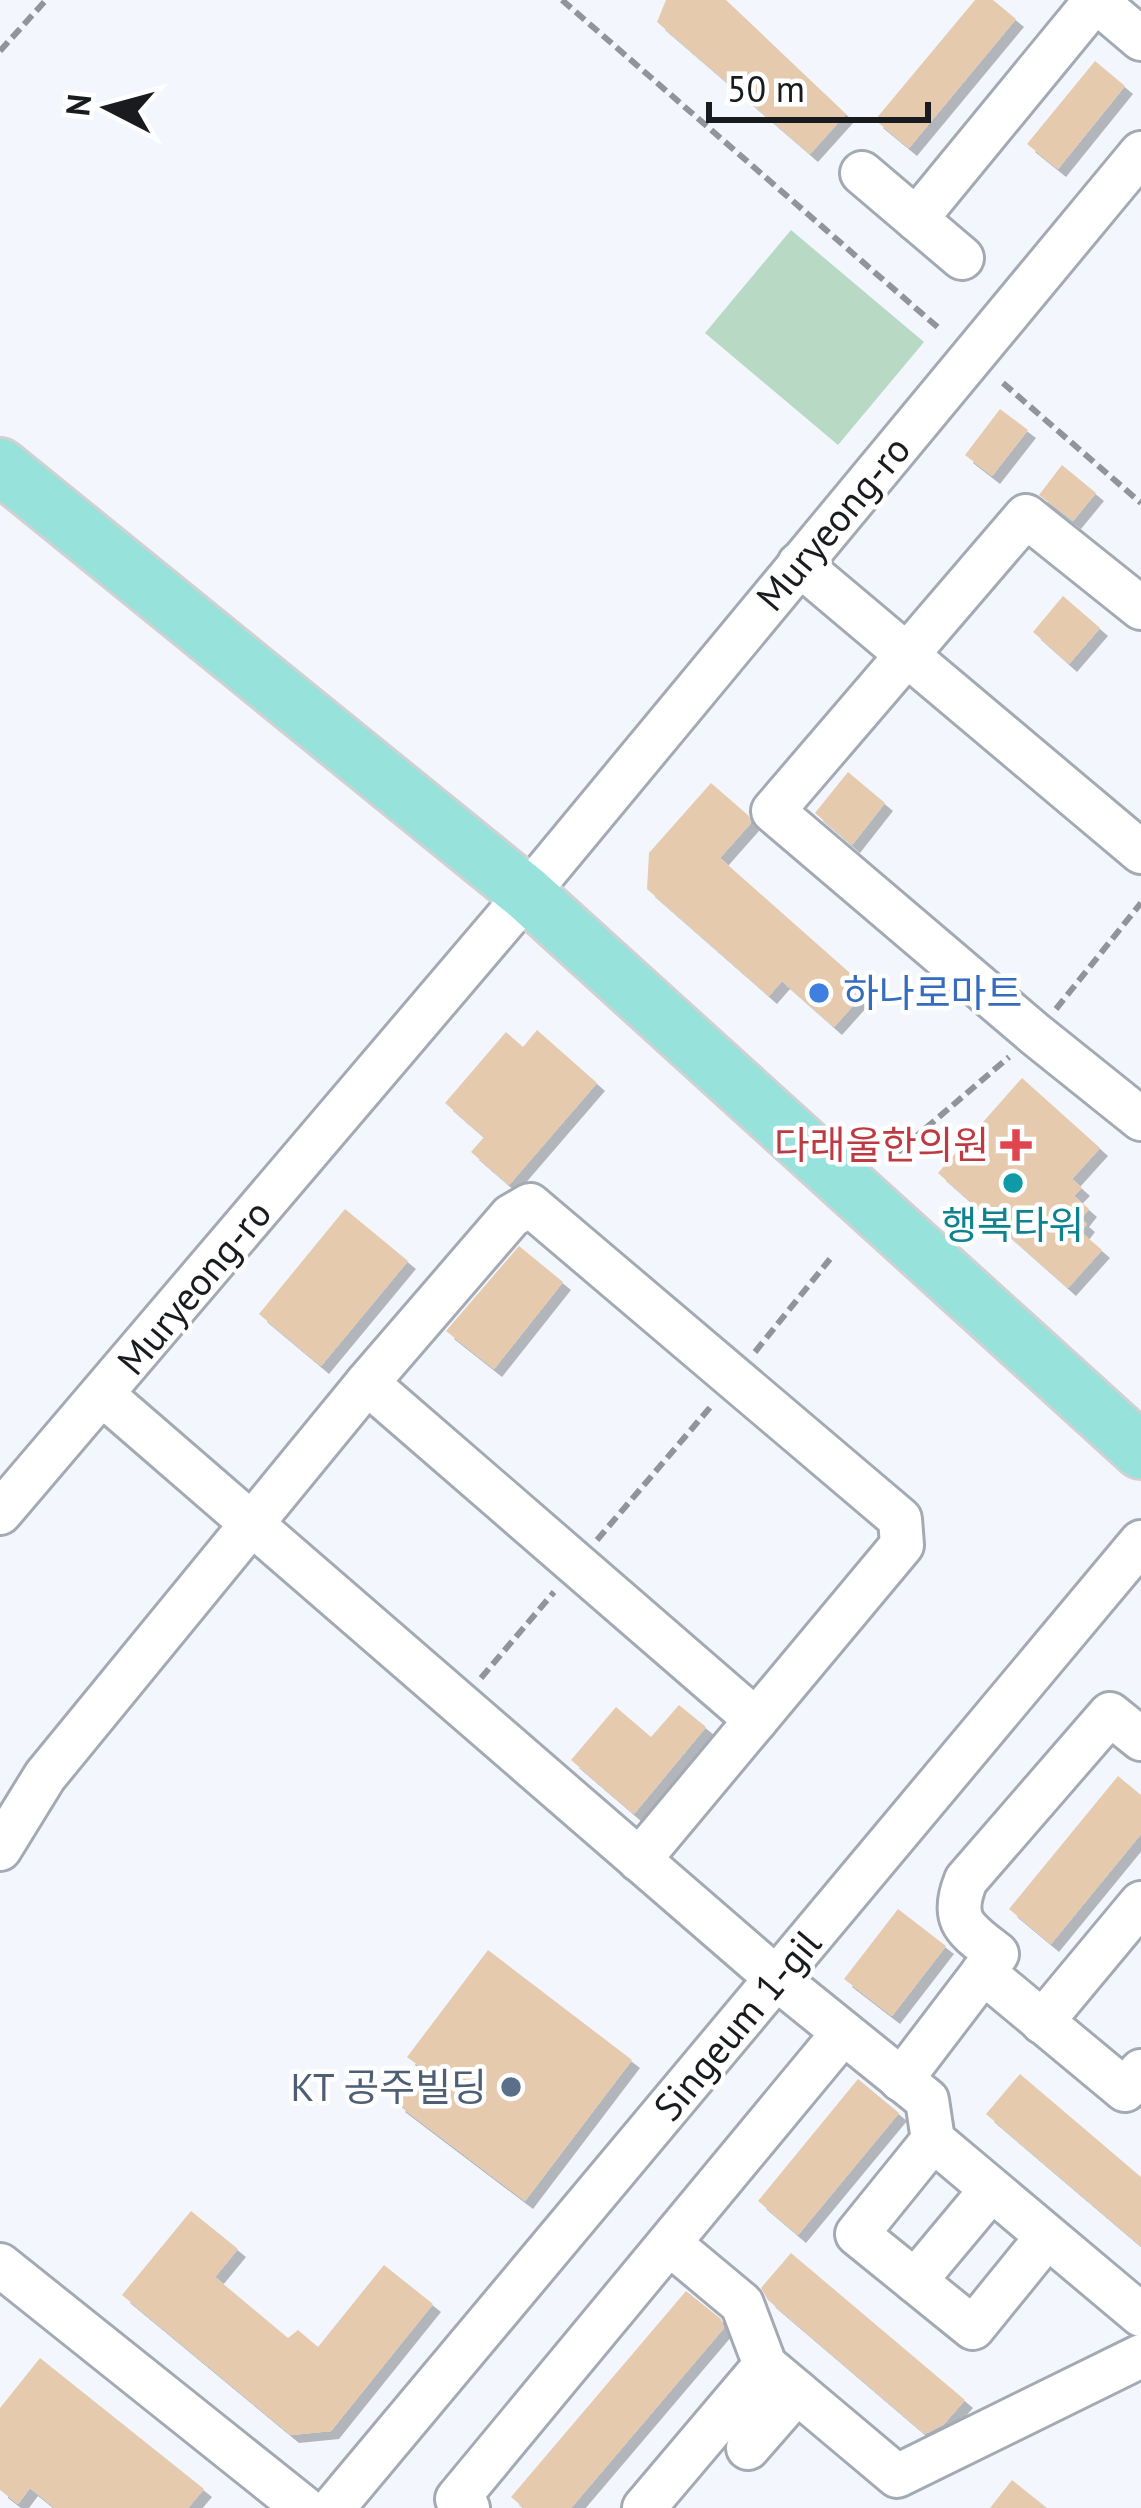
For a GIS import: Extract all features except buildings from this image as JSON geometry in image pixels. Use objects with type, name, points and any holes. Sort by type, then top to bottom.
[{"type":"main road","points":[[0,466],[527,894],[1141,1451]]},
{"type":"street","points":[[916,219],[1116,12]]},
{"type":"street","name":"Muryeong-ro","points":[[0,1513],[527,894],[1141,153]]},
{"type":"street","points":[[862,173],[962,257]]},
{"type":"street","points":[[1141,608],[1026,516],[773,811],[1141,1119]]},
{"type":"street","points":[[799,564],[1141,852]]},
{"type":"street","points":[[0,1849],[45,1776],[251,1523],[511,1216],[530,1205],[900,1520],[902,1545],[639,1860]]},
{"type":"street","points":[[367,1383],[756,1720]]},
{"type":"street","points":[[103,1395],[776,1978],[927,2100],[933,2140],[1141,2315]]},
{"type":"street","name":"Singeum 1-gil","points":[[333,2508],[1141,1542]]},
{"type":"street","points":[[902,2080],[998,1954],[960,1918],[958,1899],[967,1880],[1110,1714],[1141,1738]]},
{"type":"street","points":[[1042,2022],[1141,1903]]},
{"type":"street","points":[[983,1972],[1042,2022],[1135,2088]]},
{"type":"street","points":[[468,2508],[457,2499],[843,2033]]},
{"type":"street","points":[[933,2140],[857,2234],[973,2328],[1046,2238]]},
{"type":"street","points":[[915,2281],[991,2190]]},
{"type":"street","points":[[670,2244],[742,2304],[781,2378],[896,2476],[1141,2356]]},
{"type":"street","points":[[0,2265],[304,2508]]},
{"type":"street","points":[[748,2448],[781,2378]]},
{"type":"street","points":[[644,2508],[781,2378]]},
{"type":"path","points":[[0,51],[46,0]]},
{"type":"path","points":[[562,0],[942,331]]},
{"type":"path","points":[[1004,383],[1141,503]]},
{"type":"path","points":[[459,1703],[830,1259]]},
{"type":"green space","points":[[791,230],[924,342],[838,445],[705,333]]},
{"type":"place","name":"하나로마트","points":[[819,993]]},
{"type":"place","name":"다래울한의원","points":[[1016,1145]]},
{"type":"place","name":"행복타워","points":[[1013,1183]]},
{"type":"place","name":"KT 공주빌딩","points":[[511,2087]]}]
